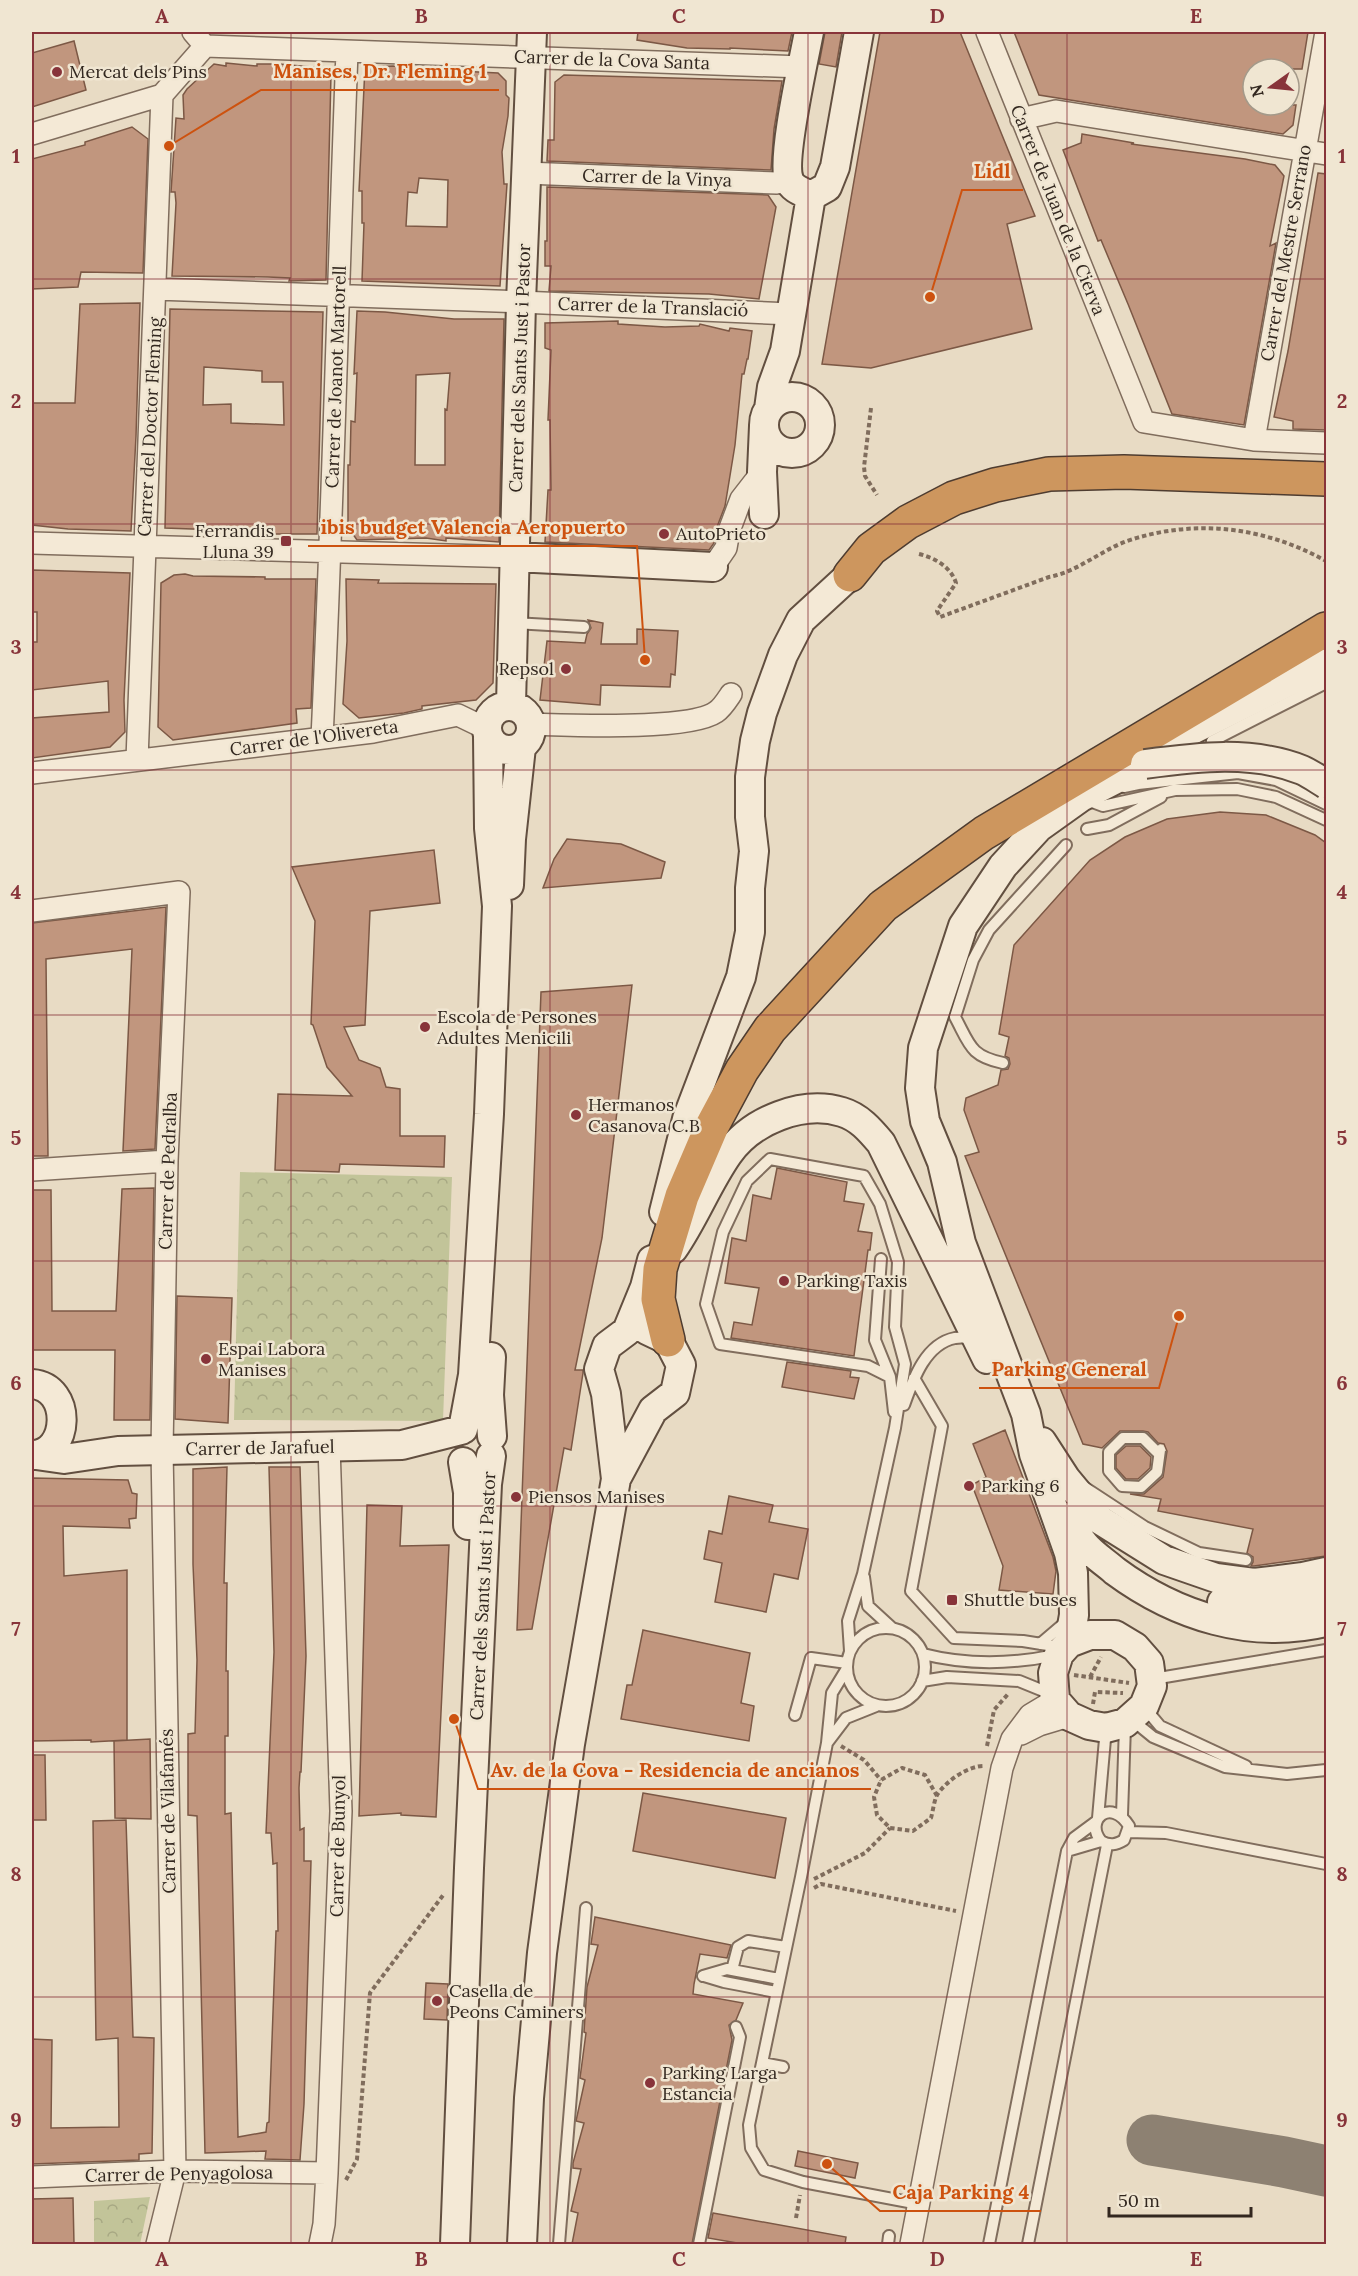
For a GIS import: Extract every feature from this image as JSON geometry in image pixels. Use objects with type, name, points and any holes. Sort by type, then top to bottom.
[{"type":"highway","points":[[850,575],[871,549],[908,522],[954,498],[995,485],[1049,474],[1124,472],[1326,479]]},
{"type":"highway","points":[[668,1340],[658,1299],[660,1269],[682,1196],[712,1126],[742,1070],[770,1029],[883,906],[984,833],[1326,629]]},
{"type":"main road","points":[[764,514],[762,472],[766,418],[772,387],[785,351],[791,314],[800,188],[788,157],[809,32]]},
{"type":"main road","points":[[800,188],[827,188],[835,167],[859,32]]},
{"type":"main road","name":"Carrer dels Sants Just i Pastor","points":[[458,1876],[491,1446],[489,1395],[511,839],[521,725],[513,623],[521,302],[531,45]]},
{"type":"main road","points":[[785,351],[803,399],[815,409],[819,416],[819,432],[810,446],[794,453],[777,448],[766,435],[766,418],[774,404],[788,397],[803,399]]},
{"type":"main road","points":[[515,557],[713,567]]},
{"type":"main road","points":[[522,2244],[529,2098],[542,1953],[570,1744],[616,1479],[606,1394],[599,1370],[607,1346],[627,1331],[645,1287],[687,1119],[741,977],[750,932],[750,888],[754,851],[750,777],[755,741],[771,687],[783,655],[801,620],[850,575]]},
{"type":"main road","points":[[1326,663],[1192,730],[1145,764],[1081,797],[1040,827],[1003,866],[963,926],[923,1048],[920,1088],[925,1121],[942,1162],[961,1243],[1026,1414],[1034,1454],[1070,1503],[1085,1520],[1149,1572],[1195,1594],[1227,1604],[1259,1608],[1305,1605],[1326,1600]]},
{"type":"main road","points":[[462,1429],[476,1425],[483,1427],[491,1446],[481,1464],[469,1465],[462,1461],[454,1448],[457,1435],[462,1429],[473,1375],[489,1114],[497,906],[489,828],[488,732],[491,714],[504,706],[521,725],[515,749],[502,749],[492,742],[488,732]]},
{"type":"main road","points":[[1145,764],[1196,757],[1259,759],[1303,770],[1326,784]]},
{"type":"main road","points":[[660,1269],[729,1152],[754,1128],[784,1114],[810,1109],[843,1112],[866,1125],[881,1143],[988,1360],[1014,1382]]},
{"type":"main road","points":[[616,1479],[653,1410],[675,1393],[681,1365],[668,1340],[649,1330],[627,1331]]},
{"type":"main road","points":[[32,1384],[41,1385],[59,1402],[63,1426],[53,1445],[34,1455]]},
{"type":"main road","points":[[606,1394],[627,1410],[653,1410]]},
{"type":"main road","name":"Carrer de Jarafuel","points":[[63,1426],[86,1442],[118,1452]]},
{"type":"main road","name":"Carrer de Jarafuel","points":[[34,1455],[64,1459],[118,1452],[162,1450],[402,1445],[462,1429]]},
{"type":"main road","name":"Carrer de Jarafuel","points":[[402,1445],[462,1461]]},
{"type":"main road","name":"Carrer dels Sants Just i Pastor","points":[[458,1876],[468,1492],[462,1461]]},
{"type":"main road","points":[[1055,1482],[1073,1573],[1074,1615],[1058,1647],[1053,1673],[1060,1704],[1089,1725],[1132,1708],[1149,1663],[1135,1647],[1115,1635],[1090,1635],[1058,1647]]},
{"type":"main road","points":[[1055,1482],[1100,1521],[1164,1560],[1216,1578],[1250,1571],[1303,1578],[1326,1572]]},
{"type":"main road","points":[[1055,1482],[1084,1544],[1141,1590],[1163,1601],[1221,1621],[1260,1629],[1308,1626],[1326,1622]]},
{"type":"main road","points":[[1250,1571],[1276,1588],[1326,1582]]},
{"type":"main road","points":[[455,2244],[458,1876]]},
{"type":"street","name":"Carrer de Juan de la Cierva","points":[[987,32],[1144,422],[1254,440]]},
{"type":"street","name":"Carrer del Mestre Serrano","points":[[1254,440],[1303,151],[1326,32]]},
{"type":"street","name":"Carrer de la Cova Santa","points":[[199,39],[347,52],[531,45],[802,67]]},
{"type":"street","points":[[32,134],[162,95],[199,39]]},
{"type":"street","name":"Carrer de Joanot Martorell","points":[[322,738],[331,552],[347,52]]},
{"type":"street","name":"Carrer del Doctor Fleming","points":[[137,760],[162,95]]},
{"type":"street","points":[[1021,119],[1056,111],[1326,154]]},
{"type":"street","name":"Carrer de la Vinya","points":[[526,173],[777,183],[800,188]]},
{"type":"street","name":"Carrer de la Translació","points":[[156,289],[791,314]]},
{"type":"street","points":[[1254,440],[1326,443]]},
{"type":"street","points":[[713,567],[726,548],[729,531],[741,499],[762,472]]},
{"type":"street","points":[[32,543],[515,557]]},
{"type":"street","points":[[521,725],[649,724],[689,721],[716,712],[731,694]]},
{"type":"street","name":"Carrer de l'Olivereta","points":[[32,773],[373,732],[458,715],[488,732]]},
{"type":"street","name":"Carrer de Pedralba","points":[[32,911],[179,892],[167,1161],[162,1450]]},
{"type":"street","points":[[32,1170],[167,1161]]},
{"type":"street","name":"Carrer de Bunyol","points":[[320,2244],[324,2224],[327,2173],[341,1811],[329,1446]]},
{"type":"street","name":"Carrer de Vilafamés","points":[[157,2244],[175,2171],[162,1450]]},
{"type":"street","points":[[911,2244],[993,1767],[1030,1715],[1060,1704]]},
{"type":"street","name":"Carrer de Penyagolosa","points":[[32,2177],[175,2171],[327,2173]]},
{"type":"lane","points":[[513,623],[584,627]]},
{"type":"lane","points":[[1212,741],[1326,683]]},
{"type":"lane","points":[[1081,797],[1138,784],[1238,773],[1276,780],[1326,804]]},
{"type":"lane","points":[[1081,797],[1103,806],[1175,790],[1237,789],[1276,797],[1326,820]]},
{"type":"lane","points":[[1087,829],[1108,825],[1175,790]]},
{"type":"lane","points":[[1003,1063],[985,1059],[972,1049],[955,1017],[973,960],[989,930],[1066,845]]},
{"type":"lane","points":[[890,1377],[868,1366],[720,1344],[706,1304],[721,1241],[747,1181],[770,1160],[864,1176],[880,1204],[898,1262],[896,1327],[905,1364],[895,1428],[864,1574],[849,1621],[850,1651],[847,1667],[832,1693],[827,1743],[749,2125],[751,2148],[764,2170],[803,2182],[919,2204]]},
{"type":"lane","points":[[881,1259],[875,1340],[890,1377],[895,1428]]},
{"type":"lane","points":[[895,1428],[914,1378],[935,1348],[954,1338],[977,1338]]},
{"type":"lane","points":[[914,1378],[942,1426],[911,1591],[954,1638],[1023,1641],[1058,1647]]},
{"type":"lane","points":[[1156,1447],[1138,1436],[1121,1439],[1109,1452],[1107,1469],[1116,1484],[1132,1490],[1149,1486],[1159,1472],[1158,1462],[1157,1452],[1143,1438],[1123,1438],[1109,1452],[1109,1471],[1122,1486],[1141,1487],[1156,1472],[1158,1461],[1156,1447]]},
{"type":"lane","points":[[827,1743],[846,1718],[876,1706],[895,1706],[912,1697],[922,1682],[925,1668],[923,1654],[911,1637],[892,1628],[868,1606],[864,1574]]},
{"type":"lane","points":[[850,1651],[860,1638],[875,1629],[892,1628]]},
{"type":"lane","points":[[923,1654],[946,1660],[1023,1662],[1058,1647]]},
{"type":"lane","points":[[1132,1708],[1326,1650]]},
{"type":"lane","points":[[795,1715],[811,1658],[847,1667]]},
{"type":"lane","points":[[847,1667],[851,1686],[861,1698],[876,1706]]},
{"type":"lane","points":[[922,1682],[947,1677],[1019,1681],[1060,1704]]},
{"type":"lane","points":[[1132,1708],[1153,1737],[1225,1767],[1287,1774],[1326,1770]]},
{"type":"lane","points":[[1132,1708],[1160,1726],[1254,1770]]},
{"type":"lane","points":[[1122,1815],[1132,1708]]},
{"type":"lane","points":[[1104,1843],[1096,1836],[1095,1828],[1132,1708]]},
{"type":"lane","points":[[989,2244],[1067,1851],[1074,1838],[1106,1813],[1114,1812],[1122,1815],[1129,1826],[1124,1840],[1116,1845],[1104,1843],[1067,1851]]},
{"type":"lane","points":[[1128,1832],[1166,1833],[1326,1864]]},
{"type":"lane","points":[[1028,2244],[1104,1843]]},
{"type":"lane","points":[[559,2244],[586,1908]]},
{"type":"lane","points":[[732,1970],[738,1947],[748,1941],[786,1947]]},
{"type":"lane","points":[[776,1992],[704,1976],[727,1969],[779,1979]]},
{"type":"lane","points":[[699,2244],[740,2037],[736,2027]]},
{"type":"lane","points":[[762,2063],[783,2067]]},
{"type":"path","points":[[871,408],[864,467],[866,476],[877,495]]},
{"type":"path","points":[[919,554],[933,557],[953,574],[956,583],[937,611],[940,617],[1049,577],[1065,574],[1098,554],[1128,541],[1195,528],[1259,533],[1293,544],[1326,561]]},
{"type":"path","points":[[981,1777],[993,1767],[994,1710],[1019,1681]]},
{"type":"path","points":[[1095,1692],[1132,1708]]},
{"type":"path","points":[[827,1743],[844,1747],[854,1753],[864,1760],[881,1780]]},
{"type":"path","points":[[937,1796],[925,1775],[902,1768],[881,1780],[874,1797],[877,1815],[890,1828],[913,1831],[932,1818],[937,1796],[961,1773],[977,1766],[993,1767]]},
{"type":"path","points":[[801,1877],[813,1879],[865,1853],[890,1828]]},
{"type":"path","points":[[343,2187],[357,2159],[370,1993],[458,1876]]},
{"type":"path","points":[[811,1889],[821,1884],[956,1911],[958,1900]]},
{"type":"path","points":[[796,2218],[803,2182]]},
{"type":"green space","points":[[240,1172],[452,1177],[443,1421],[234,1420]]},
{"type":"green space","points":[[150,2197],[140,2244],[94,2244],[94,2201]]},
{"type":"building","points":[[638,32],[792,32],[788,51],[687,48],[637,40]]},
{"type":"building","points":[[825,32],[842,32],[836,67],[819,64]]},
{"type":"building","points":[[880,32],[960,32],[1035,216],[1007,224],[1032,329],[871,368],[822,364]]},
{"type":"building","points":[[1014,32],[1308,32],[1302,69],[1301,57],[1241,57],[1241,117],[1294,117],[1293,125],[1283,134],[1039,95]]},
{"type":"building","name":"Mercat dels Pins","points":[[74,41],[86,90],[32,107],[32,53]]},
{"type":"building","points":[[226,63],[323,68],[331,74],[326,280],[289,281],[290,278],[172,276],[176,203],[175,192],[171,192],[176,118],[184,119],[183,95],[187,89],[214,64],[226,66]]},
{"type":"building","points":[[393,66],[449,74],[459,73],[459,71],[498,73],[506,81],[506,95],[509,98],[508,116],[502,152],[504,184],[507,184],[500,286],[362,281],[364,223],[362,223],[362,191],[359,191],[365,67]],"holes":[[[419,178],[448,180],[447,227],[406,226],[408,192],[417,193]]]},
{"type":"building","points":[[564,75],[782,81],[774,129],[771,170],[547,161],[548,140],[554,140],[555,82]]},
{"type":"building","points":[[132,127],[148,139],[143,273],[81,272],[78,287],[32,289],[32,159],[85,145],[85,142]]},
{"type":"building","points":[[1082,134],[1134,143],[1131,144],[1275,165],[1284,176],[1270,246],[1276,243],[1244,425],[1172,414],[1101,240],[1098,241],[1063,150],[1081,143]]},
{"type":"building","points":[[1318,173],[1326,174],[1326,430],[1293,429],[1293,421],[1274,417],[1288,351]]},
{"type":"building","points":[[547,187],[768,195],[776,207],[759,299],[709,294],[549,291],[551,266],[545,266]]},
{"type":"building","points":[[140,303],[131,531],[68,529],[32,525],[32,403],[75,403],[80,304]]},
{"type":"building","points":[[170,309],[323,312],[317,534],[263,534],[247,531],[165,528]],"holes":[[[204,367],[262,371],[262,382],[283,382],[284,425],[231,423],[231,404],[203,405]]]},
{"type":"building","points":[[357,311],[454,319],[504,319],[499,542],[446,538],[446,541],[426,538],[357,540],[348,527],[348,465],[350,465],[351,421],[355,422],[357,373],[354,374]],"holes":[[[450,373],[447,410],[445,409],[445,465],[415,465],[416,375]]]},
{"type":"building","points":[[618,321],[618,324],[665,327],[699,326],[700,324],[729,331],[730,328],[752,331],[748,359],[744,374],[742,374],[735,445],[725,506],[714,543],[709,550],[545,542],[548,490],[551,490],[550,420],[548,420],[551,350],[545,348],[545,323]]},
{"type":"building","points":[[32,570],[130,573],[124,700],[125,732],[110,747],[32,758],[32,718],[109,712],[108,681],[32,690],[32,642],[37,642],[37,612],[32,612]]},
{"type":"building","points":[[174,575],[265,577],[265,579],[316,579],[311,708],[296,709],[297,723],[173,740],[158,727],[161,583]]},
{"type":"building","points":[[346,579],[379,580],[378,583],[496,584],[493,683],[476,700],[422,706],[422,709],[404,713],[359,718],[343,704],[347,641]]},
{"type":"building","points":[[588,620],[603,623],[601,644],[637,644],[637,629],[678,631],[675,675],[671,674],[670,687],[601,685],[600,705],[540,700],[547,641],[585,643],[591,628]]},
{"type":"building","points":[[1220,812],[1266,815],[1315,835],[1326,843],[1326,1556],[1254,1566],[1251,1566],[1253,1557],[1247,1553],[1253,1529],[1158,1511],[1161,1499],[1130,1494],[1144,1494],[1163,1477],[1167,1451],[1164,1444],[1158,1443],[1148,1432],[1120,1431],[1102,1448],[1083,1444],[965,1156],[979,1152],[964,1110],[966,1098],[998,1085],[1001,1070],[1008,1069],[1010,1064],[1009,1058],[1005,1056],[1009,1037],[999,1034],[1014,945],[1090,860],[1125,837],[1167,819]]},
{"type":"building","points":[[567,839],[621,844],[665,862],[661,878],[543,888],[554,859]]},
{"type":"building","points":[[434,850],[440,903],[370,911],[365,1025],[344,1027],[359,1060],[380,1068],[386,1087],[400,1089],[400,1136],[445,1136],[444,1167],[340,1164],[339,1172],[275,1170],[278,1094],[352,1096],[327,1067],[311,1024],[315,921],[292,867]]},
{"type":"building","points":[[166,907],[155,1149],[123,1151],[132,949],[46,959],[48,1156],[32,1156],[32,923]]},
{"type":"building","name":"Hermanos Casanova C.B","points":[[632,985],[602,1238],[575,1370],[583,1370],[583,1373],[571,1450],[564,1448],[532,1629],[517,1630],[541,992]]},
{"type":"building","name":"Parking Taxis","points":[[777,1168],[847,1182],[844,1201],[864,1204],[858,1231],[872,1233],[854,1356],[731,1338],[734,1322],[752,1325],[759,1288],[725,1283],[732,1238],[746,1241],[753,1195],[771,1199]]},
{"type":"building","points":[[154,1188],[150,1420],[114,1420],[115,1350],[32,1350],[32,1190],[51,1190],[52,1311],[116,1311],[122,1189]]},
{"type":"building","name":"Espai Labora Manises","points":[[177,1296],[232,1298],[228,1423],[175,1419]]},
{"type":"building","points":[[787,1362],[851,1371],[850,1377],[859,1378],[854,1399],[782,1387]]},
{"type":"building","points":[[1005,1430],[1053,1557],[1056,1571],[1053,1594],[999,1590],[1003,1566],[972,1485],[986,1477],[973,1444]]},
{"type":"building","points":[[1126,1446],[1140,1446],[1151,1457],[1150,1468],[1138,1479],[1126,1479],[1116,1468],[1116,1455]]},
{"type":"building","points":[[227,1467],[224,1583],[227,1583],[228,1736],[225,1736],[225,1814],[231,1813],[238,2137],[266,2132],[269,2122],[276,1931],[278,1931],[277,1863],[273,1864],[271,1833],[266,1833],[274,1652],[269,1467],[300,1467],[306,1656],[299,1788],[300,1830],[304,1828],[304,1861],[311,1861],[304,2104],[300,2160],[265,2159],[266,2151],[205,2153],[197,1816],[188,1815],[188,1734],[195,1733],[197,1660],[193,1564],[193,1469]]},
{"type":"building","points":[[32,1478],[128,1480],[132,1493],[137,1494],[136,1518],[129,1519],[130,1528],[63,1526],[64,1576],[127,1570],[127,1740],[32,1741]]},
{"type":"building","points":[[729,1496],[773,1505],[769,1522],[808,1529],[798,1579],[774,1574],[766,1612],[715,1602],[722,1563],[704,1559],[709,1531],[722,1534]]},
{"type":"building","points":[[367,1505],[402,1506],[400,1546],[449,1545],[436,1817],[401,1815],[401,1813],[359,1816]]},
{"type":"building","points":[[643,1630],[750,1653],[741,1703],[754,1706],[749,1741],[621,1719],[627,1685],[632,1685]]},
{"type":"building","points":[[150,1739],[151,1819],[115,1818],[114,1741]]},
{"type":"building","points":[[32,1755],[45,1755],[46,1820],[32,1820]]},
{"type":"building","points":[[643,1793],[786,1818],[775,1878],[633,1851]]},
{"type":"building","points":[[126,1820],[133,2037],[154,2038],[152,2153],[139,2154],[139,2160],[32,2164],[32,2039],[52,2040],[51,2128],[119,2127],[118,2038],[96,2040],[93,1821]]},
{"type":"building","name":"Parking Larga Estancia","points":[[595,1917],[731,1945],[727,1958],[700,1954],[694,1984],[693,1994],[743,2003],[736,2020],[729,2025],[732,2040],[692,2244],[572,2244],[578,2213],[571,2211],[581,2169],[573,2168],[573,2163],[584,2123],[576,2121],[585,2080],[580,2078],[586,2033],[584,2032],[587,1987],[598,1945],[591,1944]]},
{"type":"building","name":"Casella de Peons Caminers","points":[[426,1983],[448,1984],[447,2020],[424,2019]]},
{"type":"building","points":[[798,2151],[858,2163],[855,2178],[795,2166]]},
{"type":"building","points":[[73,2198],[74,2244],[32,2244],[32,2199]]},
{"type":"building","points":[[713,2213],[846,2237],[845,2244],[743,2244],[708,2238]]},
{"type":"taxiway","points":[[1152,2140],[1326,2171]]},
{"type":"place","name":"Mercat dels Pins","points":[[57,72]]},
{"type":"place","name":"Manises, Dr. Fleming 1","points":[[169,146]]},
{"type":"place","name":"Lidl","points":[[930,297]]},
{"type":"place","name":"AutoPrieto","points":[[664,534]]},
{"type":"place","name":"Ferrandis Lluna 39","points":[[286,541]]},
{"type":"place","name":"ibis budget Valencia Aeropuerto","points":[[645,660]]},
{"type":"place","name":"Repsol","points":[[566,669]]},
{"type":"place","name":"Escola de Persones Adultes Menicili","points":[[425,1027]]},
{"type":"place","name":"Hermanos Casanova C.B","points":[[576,1115]]},
{"type":"place","name":"Parking Taxis","points":[[784,1281]]},
{"type":"place","name":"Parking General","points":[[1179,1316]]},
{"type":"place","name":"Espai Labora Manises","points":[[206,1359]]},
{"type":"place","name":"Parking 6","points":[[969,1486]]},
{"type":"place","name":"Piensos Manises","points":[[516,1497]]},
{"type":"place","name":"Shuttle buses","points":[[952,1600]]},
{"type":"place","name":"Av. de la Cova - Residencia de ancianos","points":[[454,1719]]},
{"type":"place","name":"Casella de Peons Caminers","points":[[437,2001]]},
{"type":"place","name":"Parking Larga Estancia","points":[[650,2083]]},
{"type":"place","name":"Caja Parking 4","points":[[827,2164]]}]
